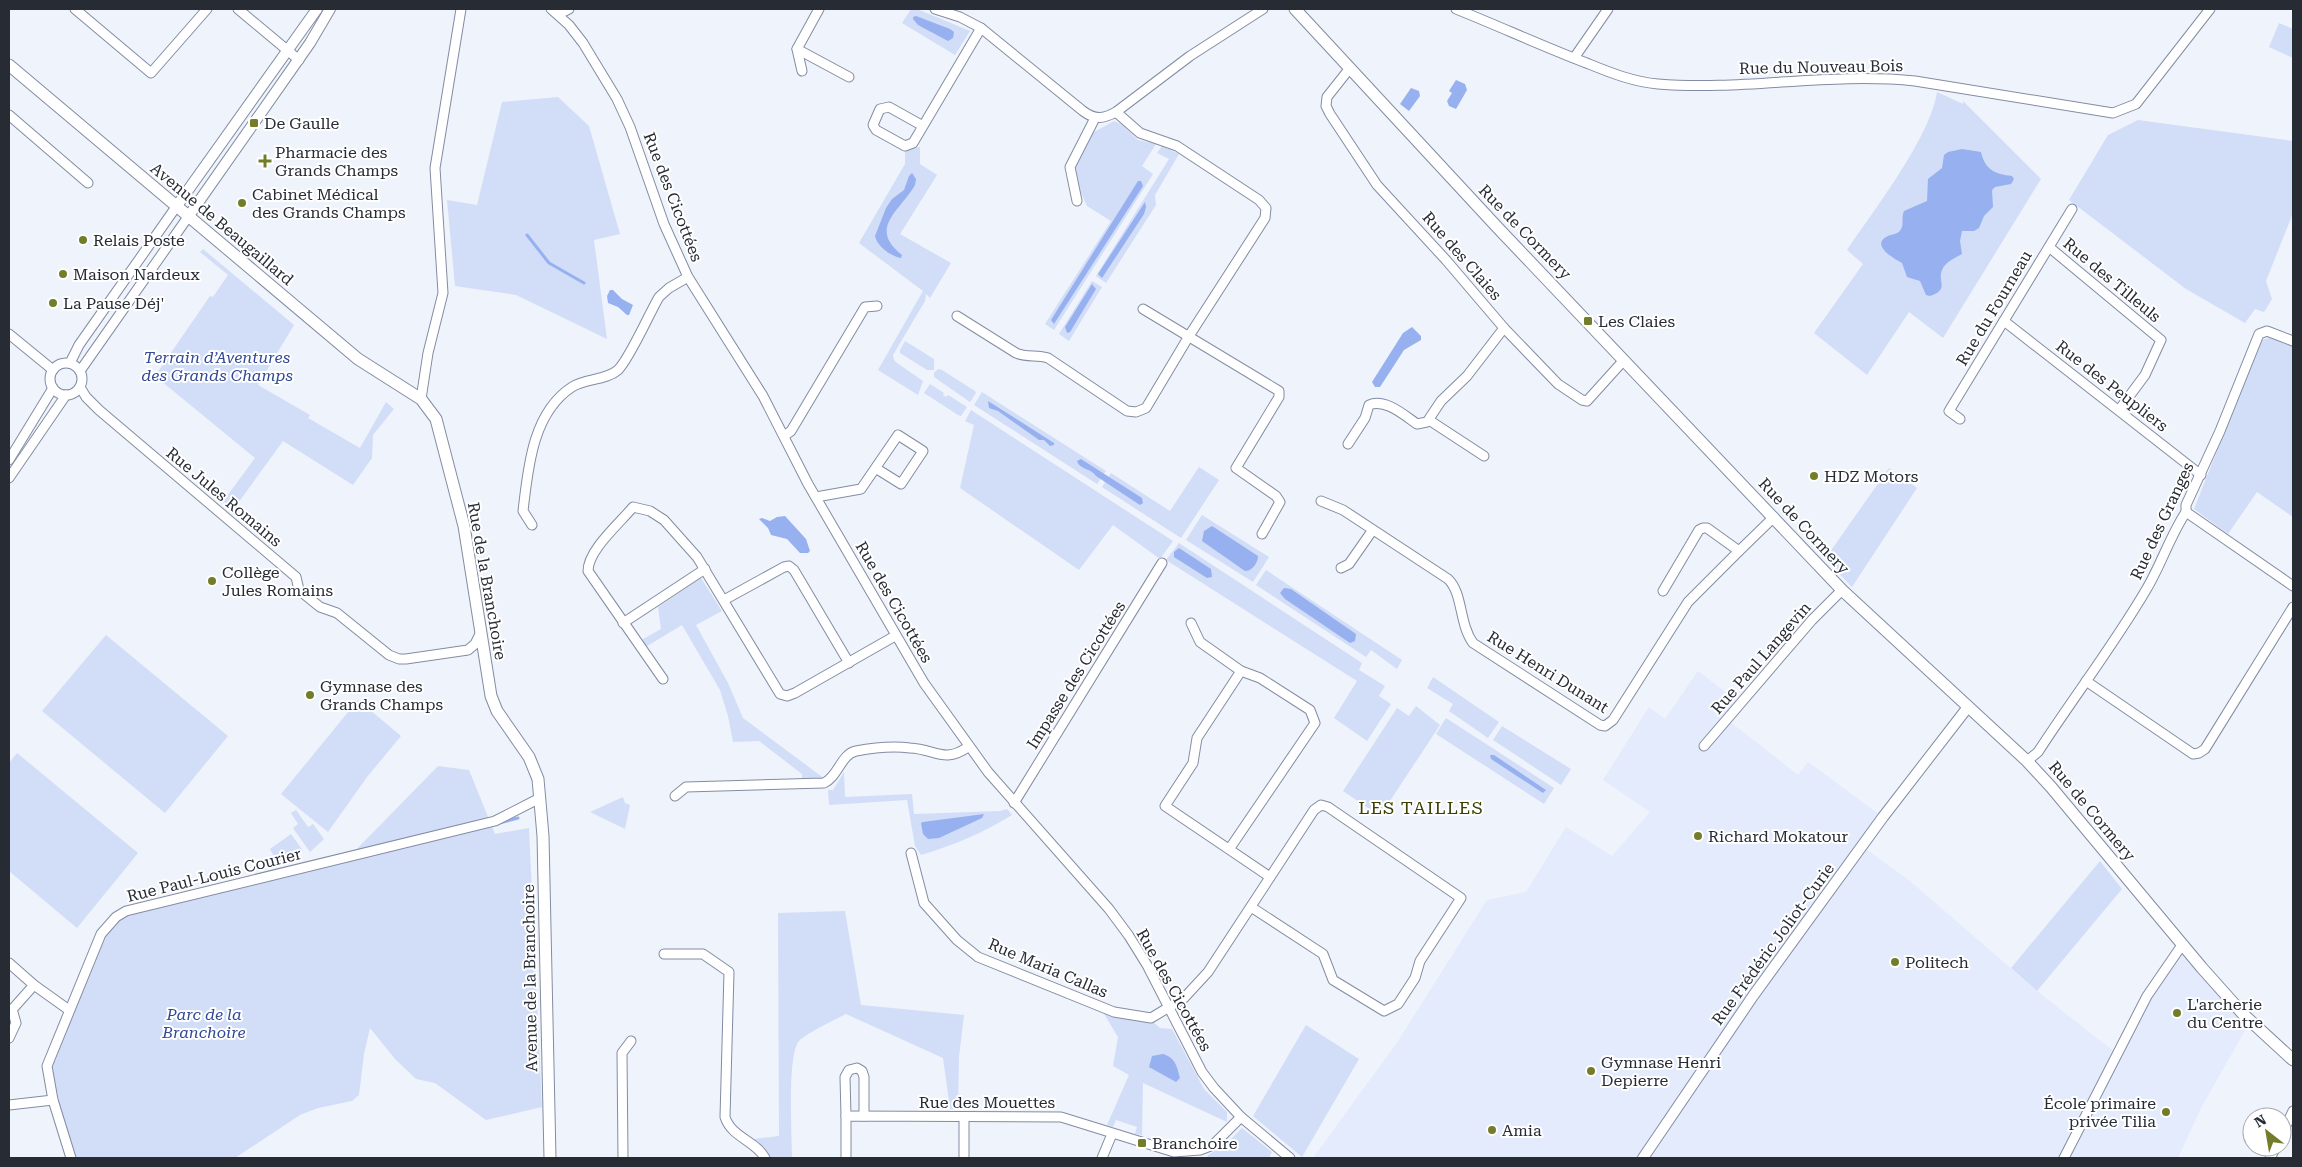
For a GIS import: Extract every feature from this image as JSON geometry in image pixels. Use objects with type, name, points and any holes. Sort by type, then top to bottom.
[{"type":"main road","name":"Rue de Cormery","points":[[1295,9],[1842,590],[2027,761],[2058,795],[2182,945],[2244,1015],[2293,1060]]},
{"type":"main road","name":"Avenue de Beaugaillard","points":[[9,65],[358,359],[421,399]]},
{"type":"main road","name":"Rue de la Branchoire","points":[[421,399],[436,419],[461,515],[491,696],[497,711],[534,767],[540,798]]},
{"type":"main road","name":"Avenue de la Branchoire","points":[[540,798],[543,836],[550,1158]]},
{"type":"street","points":[[75,9],[152,73],[207,9]]},
{"type":"street","points":[[238,9],[299,60]]},
{"type":"street","points":[[70,363],[85,337],[317,9]]},
{"type":"street","points":[[80,372],[299,60],[330,9]]},
{"type":"street","points":[[421,399],[428,353],[443,293],[435,168],[461,9]]},
{"type":"street","points":[[555,11],[569,9]]},
{"type":"street","points":[[802,71],[797,49],[819,9]]},
{"type":"street","points":[[934,9],[960,17],[981,28],[1083,111],[1095,118],[1103,118],[1116,112],[1190,56],[1263,9]]},
{"type":"street","name":"Rue du Nouveau Bois","points":[[1456,9],[1619,76],[1656,84],[1700,86],[1811,79],[1889,79],[1915,81],[2113,113],[2136,104],[2210,9]]},
{"type":"street","points":[[1574,58],[1608,9]]},
{"type":"street","name":"Rue des Cicottées","points":[[555,11],[583,43],[617,99],[633,135],[664,224],[688,277],[701,301],[748,371],[816,497],[924,683],[968,747],[1014,803],[1109,908],[1147,965],[1202,1072],[1214,1088],[1241,1118],[1290,1158]]},
{"type":"street","points":[[922,126],[889,106],[885,106],[880,109],[873,126],[876,130],[905,146],[913,143],[981,28]]},
{"type":"street","points":[[797,49],[849,77]]},
{"type":"street","name":"Rue des Claies","points":[[1350,68],[1325,101],[1330,114],[1377,185],[1446,260],[1504,328],[1554,380],[1582,400],[1591,399],[1624,360]]},
{"type":"street","points":[[956,316],[1024,357],[1040,356],[1048,358],[1132,412],[1146,408],[1189,336],[1265,218],[1266,208],[1259,200],[1177,146],[1140,133],[1116,112]]},
{"type":"street","points":[[9,115],[88,183]]},
{"type":"street","points":[[1077,201],[1070,167],[1095,118]]},
{"type":"street","name":"Rue du Fourneau","points":[[1960,419],[1949,411],[2072,209]]},
{"type":"street","name":"Rue des Tilleuls","points":[[2049,247],[2161,340],[2145,375],[2119,410]]},
{"type":"street","points":[[532,525],[523,511],[529,467],[537,436],[548,413],[562,395],[573,386],[583,381],[607,376],[619,368],[659,297],[668,288],[688,277]]},
{"type":"street","points":[[784,436],[790,432],[865,307],[877,306]]},
{"type":"street","points":[[1143,309],[1279,391],[1279,397],[1236,468],[1276,496],[1280,502],[1262,534]]},
{"type":"street","name":"Rue des Peupliers","points":[[2004,320],[2201,475]]},
{"type":"street","points":[[1348,444],[1365,418],[1369,405],[1372,403],[1386,405],[1417,424],[1424,424],[1429,420],[1441,401],[1466,376],[1504,328]]},
{"type":"street","name":"Rue des Granges","points":[[2027,761],[2038,752],[2146,591],[2186,512],[2186,505],[2201,475],[2259,334],[2267,331],[2293,341]]},
{"type":"street","points":[[9,334],[53,370]]},
{"type":"street","points":[[62,363],[70,363],[80,372],[82,379],[80,387],[74,393],[66,395],[59,393],[53,388],[50,379],[53,370],[62,363]]},
{"type":"street","name":"Rue Jules Romains","points":[[80,387],[86,397],[99,410],[296,577],[299,590],[320,607],[337,613],[389,655],[399,659],[406,659],[468,650],[475,644],[480,634]]},
{"type":"street","points":[[9,460],[53,388]]},
{"type":"street","points":[[9,478],[66,395]]},
{"type":"street","points":[[1429,420],[1468,443],[1484,456]]},
{"type":"street","points":[[816,497],[861,489],[898,435],[923,451],[901,484],[877,468]]},
{"type":"street","name":"Rue Henri Dunant","points":[[1321,500],[1342,510],[1452,583],[1465,630],[1477,647],[1600,726],[1605,726],[1613,720],[1688,602],[1739,551]]},
{"type":"street","points":[[663,679],[593,581],[588,571],[588,564],[599,546],[633,507],[650,511],[664,520],[705,569],[780,694],[787,696],[795,693],[895,636]]},
{"type":"street","points":[[2186,512],[2293,586]]},
{"type":"street","points":[[1663,591],[1699,530],[1703,528],[1721,537],[1739,551],[1774,517]]},
{"type":"street","points":[[1341,568],[1350,564],[1372,531]]},
{"type":"street","name":"Impasse des Cicottées","points":[[1014,803],[1162,563]]},
{"type":"street","points":[[724,600],[789,566],[794,570],[849,662]]},
{"type":"street","points":[[624,623],[705,569]]},
{"type":"street","name":"Rue Paul Langevin","points":[[1704,746],[1812,620],[1842,590]]},
{"type":"street","points":[[2086,681],[2193,754],[2199,753],[2205,749],[2293,607]]},
{"type":"street","points":[[1191,623],[1200,642],[1241,671],[1260,678],[1310,710],[1315,723],[1230,848]]},
{"type":"street","points":[[1241,671],[1197,738],[1193,764],[1165,806],[1230,848],[1270,877]]},
{"type":"street","name":"Rue Frédéric Joliot-Curie","points":[[1643,1158],[1753,996],[1883,817],[1968,707]]},
{"type":"street","points":[[675,796],[686,787],[824,783],[831,778],[845,759],[854,752],[911,748],[950,756],[968,747]]},
{"type":"street","name":"Rue Paul-Louis Courier","points":[[71,1158],[53,1100],[48,1066],[69,1010],[102,934],[116,917],[126,910],[495,821],[540,798]]},
{"type":"street","name":"Rue Maria Callas","points":[[911,853],[924,903],[957,940],[978,957],[1114,1012],[1152,1018],[1184,998],[1208,972],[1314,810],[1321,805],[1328,807],[1461,898],[1420,960],[1415,978],[1398,1004],[1384,1011],[1333,980],[1323,954],[1251,907]]},
{"type":"street","points":[[2064,1158],[2147,996],[2182,945]]},
{"type":"street","points":[[664,954],[703,954],[729,972],[725,1117],[732,1129],[760,1150],[766,1158]]},
{"type":"street","points":[[9,963],[34,985],[69,1010]]},
{"type":"street","points":[[9,1038],[16,1023],[10,1011],[34,985]]},
{"type":"street","points":[[623,1158],[622,1053],[631,1041]]},
{"type":"street","points":[[846,1158],[845,1077],[849,1070],[857,1068],[862,1071],[864,1077],[864,1116]]},
{"type":"street","points":[[9,1105],[53,1100]]},
{"type":"street","name":"Rue des Mouettes","points":[[846,1116],[1061,1117],[1174,1152],[1189,1152],[1213,1146],[1241,1118]]},
{"type":"street","points":[[964,1118],[964,1158]]},
{"type":"street","points":[[1102,1158],[1112,1134]]},
{"type":"shaded area","points":[[1698,671],[1741,704],[1728,720],[1798,775],[1808,762],[1883,817],[1862,846],[1910,881],[2037,991],[2116,1053],[2178,951],[2247,1027],[2201,1108],[2178,1158],[1313,1158],[1398,1041],[1487,900],[1526,892],[1566,827],[1612,856],[1650,812],[1603,780],[1649,707],[1665,719]]},
{"type":"green space","points":[[911,9],[917,9],[970,31],[955,55],[902,23]]},
{"type":"green space","points":[[2279,23],[2293,29],[2293,58],[2269,47]]},
{"type":"green space","points":[[1937,92],[1963,104],[1963,101],[2041,179],[1943,338],[1909,312],[1867,375],[1814,333],[1863,264],[1847,250],[1913,152],[1932,110]]},
{"type":"green space","points":[[558,97],[589,126],[620,234],[594,240],[607,339],[516,295],[455,286],[447,200],[477,205],[502,102]]},
{"type":"green space","points":[[2138,120],[2293,141],[2293,213],[2266,281],[2272,299],[2264,312],[2255,309],[2245,323],[2186,289],[2069,200],[2108,135]]},
{"type":"green space","points":[[1114,121],[1121,124],[1138,140],[1156,144],[1142,166],[1153,174],[1054,330],[1045,324],[1111,221],[1087,206],[1080,191],[1074,169],[1079,154],[1094,132]]},
{"type":"green space","points":[[1162,146],[1179,154],[1155,195],[1156,205],[1106,283],[1096,276],[1169,159],[1157,153]]},
{"type":"green space","points":[[920,147],[920,164],[937,175],[900,234],[951,263],[930,298],[926,294],[925,301],[893,355],[897,363],[923,381],[918,395],[878,370],[923,291],[859,243],[905,164],[905,150]]},
{"type":"green space","name":"Terrain d’Aventures des Grands Champs","points":[[203,249],[294,325],[258,385],[310,415],[308,418],[360,448],[386,402],[394,409],[373,435],[372,458],[353,485],[283,441],[233,510],[218,498],[227,496],[255,458],[155,376],[210,296],[213,297],[228,275],[200,252]]},
{"type":"green space","points":[[1092,281],[1102,287],[1069,341],[1059,334]]},
{"type":"green space","points":[[2272,337],[2293,347],[2293,517],[2257,492],[2228,534],[2194,509],[2261,340]]},
{"type":"green space","points":[[905,341],[934,359],[934,370],[927,370],[900,353]]},
{"type":"green space","points":[[938,369],[975,391],[976,393],[970,402],[934,377],[934,373]]},
{"type":"green space","points":[[930,384],[944,393],[943,395],[946,397],[948,395],[967,407],[961,416],[924,393]]},
{"type":"green space","points":[[982,392],[1106,471],[1097,484],[974,405]]},
{"type":"green space","points":[[971,410],[1173,541],[1160,559],[1113,525],[1079,570],[960,488],[974,425],[965,421]]},
{"type":"green space","points":[[1199,467],[1219,480],[1181,538],[1102,487],[1111,473],[1170,511]]},
{"type":"green space","points":[[1889,468],[1917,488],[1852,587],[1825,559]]},
{"type":"green space","points":[[1202,515],[1269,557],[1253,582],[1186,540]]},
{"type":"green space","points":[[1179,543],[1362,663],[1359,670],[1385,686],[1379,696],[1391,704],[1367,741],[1334,718],[1357,681],[1166,560]]},
{"type":"green space","points":[[1266,570],[1402,660],[1397,669],[1371,650],[1366,657],[1256,585]]},
{"type":"green space","points":[[701,578],[722,611],[696,625],[728,683],[743,718],[825,779],[802,779],[802,774],[759,741],[733,742],[720,690],[682,625],[644,648],[638,642],[661,629],[658,607]]},
{"type":"green space","points":[[106,635],[228,736],[165,813],[42,711]]},
{"type":"green space","points":[[1433,677],[1499,722],[1488,738],[1449,711],[1453,704],[1427,688]]},
{"type":"green space","points":[[358,700],[401,736],[367,777],[328,832],[281,794]]},
{"type":"green space","points":[[1416,706],[1440,725],[1380,816],[1343,791],[1397,708],[1409,716]]},
{"type":"green space","points":[[1446,718],[1554,788],[1544,804],[1436,734]]},
{"type":"green space","points":[[1502,726],[1571,769],[1561,785],[1493,740]]},
{"type":"green space","points":[[17,753],[138,853],[77,928],[9,871],[9,763]]},
{"type":"green space","name":"Parc de la Branchoire","points":[[438,766],[469,770],[495,834],[529,828],[542,1107],[486,1120],[435,1083],[416,1079],[395,1059],[370,1028],[364,1054],[359,1095],[352,1101],[318,1108],[300,1115],[235,1158],[71,1158],[48,1077],[69,1010],[101,934],[115,917],[348,858]]},
{"type":"green space","points":[[844,772],[845,797],[912,794],[914,814],[1000,811],[1007,809],[1012,815],[968,838],[921,855],[915,846],[907,800],[829,805],[828,790],[833,790]]},
{"type":"green space","points":[[623,797],[625,803],[630,805],[625,829],[590,812]]},
{"type":"green space","points":[[296,810],[308,827],[313,824],[324,839],[310,852],[293,828],[298,824],[291,813]]},
{"type":"green space","points":[[291,834],[303,851],[280,867],[270,849]]},
{"type":"green space","points":[[2100,861],[2122,889],[2037,991],[2011,968]]},
{"type":"green space","points":[[845,911],[861,1005],[964,1015],[959,1057],[958,1109],[950,1109],[943,1058],[846,1014],[799,1041],[795,1049],[792,1078],[792,1158],[769,1158],[769,1155],[753,1139],[779,1136],[778,913]]},
{"type":"green space","points":[[1103,1012],[1152,1021],[1160,1028],[1172,1029],[1204,1089],[1227,1112],[1227,1122],[1143,1083],[1142,1135],[1135,1134],[1137,1127],[1116,1120],[1113,1127],[1107,1125],[1129,1075],[1113,1066],[1118,1037]]},
{"type":"green space","points":[[1306,1025],[1359,1059],[1302,1157],[1253,1116]]},
{"type":"green space","points":[[1242,1128],[1272,1152],[1269,1158],[1207,1158],[1208,1155],[1225,1145]]},
{"type":"water","points":[[916,16],[950,29],[954,32],[953,38],[948,41],[918,25],[913,19]]},
{"type":"water","points":[[1456,80],[1465,84],[1467,90],[1456,109],[1449,106],[1447,101],[1452,93],[1449,91]]},
{"type":"water","points":[[1411,88],[1419,91],[1420,96],[1409,111],[1400,104]]},
{"type":"water","points":[[1962,149],[1981,152],[1988,167],[2001,174],[2012,176],[2014,179],[2011,184],[1995,187],[1992,190],[1993,207],[1984,216],[1979,228],[1974,231],[1962,231],[1960,241],[1962,254],[1950,260],[1943,267],[1940,291],[1930,296],[1926,295],[1920,281],[1907,277],[1902,263],[1885,251],[1881,243],[1888,236],[1900,231],[1904,211],[1927,201],[1928,179],[1942,168],[1944,155],[1948,152]]},
{"type":"water","points":[[912,173],[916,179],[915,185],[890,219],[887,228],[887,236],[892,245],[902,255],[901,258],[885,250],[878,243],[875,236],[886,208],[892,199],[904,190]]},
{"type":"water","points":[[1138,181],[1141,181],[1143,186],[1054,324],[1051,320]]},
{"type":"water","points":[[1145,202],[1144,214],[1102,278],[1098,274]]},
{"type":"water","points":[[1092,284],[1096,289],[1070,332],[1067,333],[1065,327]]},
{"type":"water","points":[[610,290],[613,290],[622,299],[633,305],[629,315],[608,303],[607,296]]},
{"type":"water","points":[[1412,327],[1421,336],[1421,340],[1404,350],[1380,387],[1375,387],[1372,382],[1403,333]]},
{"type":"water","points":[[988,401],[1054,443],[1054,445],[1050,446],[1044,440],[1039,440],[998,411],[989,408]]},
{"type":"water","points":[[1081,459],[1142,498],[1143,503],[1140,505],[1078,464],[1077,461]]},
{"type":"water","points":[[785,516],[806,539],[810,551],[808,553],[800,553],[787,539],[771,535],[768,528],[759,519],[762,518],[770,521],[777,517]]},
{"type":"water","points":[[1212,526],[1258,556],[1252,568],[1245,571],[1202,541],[1204,531]]},
{"type":"water","points":[[1179,548],[1211,569],[1212,577],[1207,578],[1174,557],[1174,552]]},
{"type":"water","points":[[1284,588],[1291,589],[1356,634],[1355,641],[1350,643],[1285,599],[1280,593]]},
{"type":"water","points":[[1490,755],[1494,755],[1546,790],[1543,793],[1491,759]]},
{"type":"water","points":[[984,814],[982,818],[939,838],[928,839],[923,834],[921,823],[923,822]]},
{"type":"water","points":[[1163,1054],[1171,1058],[1175,1063],[1180,1078],[1176,1082],[1149,1067],[1152,1056]]},
{"type":"waterway","points":[[527,235],[549,263],[584,283]]},
{"type":"waterway","points":[[499,823],[518,818]]},
{"type":"place","name":"De Gaulle","points":[[254,123]]},
{"type":"place","name":"Pharmacie des Grands Champs","points":[[265,161]]},
{"type":"place","name":"Cabinet Médical des Grands Champs","points":[[242,203]]},
{"type":"place","name":"Relais Poste","points":[[83,240]]},
{"type":"place","name":"Maison Nardeux","points":[[63,274]]},
{"type":"place","name":"La Pause Déj'","points":[[53,303]]},
{"type":"place","name":"Les Claies","points":[[1588,321]]},
{"type":"place","name":"HDZ Motors","points":[[1814,476]]},
{"type":"place","name":"Collège Jules Romains","points":[[212,581]]},
{"type":"place","name":"Gymnase des Grands Champs","points":[[310,695]]},
{"type":"place","name":"Richard Mokatour","points":[[1698,836]]},
{"type":"place","name":"Politech","points":[[1895,962]]},
{"type":"place","name":"L'archerie du Centre","points":[[2177,1013]]},
{"type":"place","name":"Gymnase Henri Depierre","points":[[1591,1071]]},
{"type":"place","name":"École primaire privée Tilia","points":[[2166,1112]]},
{"type":"place","name":"Amia","points":[[1492,1130]]},
{"type":"place","name":"Branchoire","points":[[1142,1143]]},
{"type":"district","name":"LES TAILLES","points":[[1421,807]]}]
